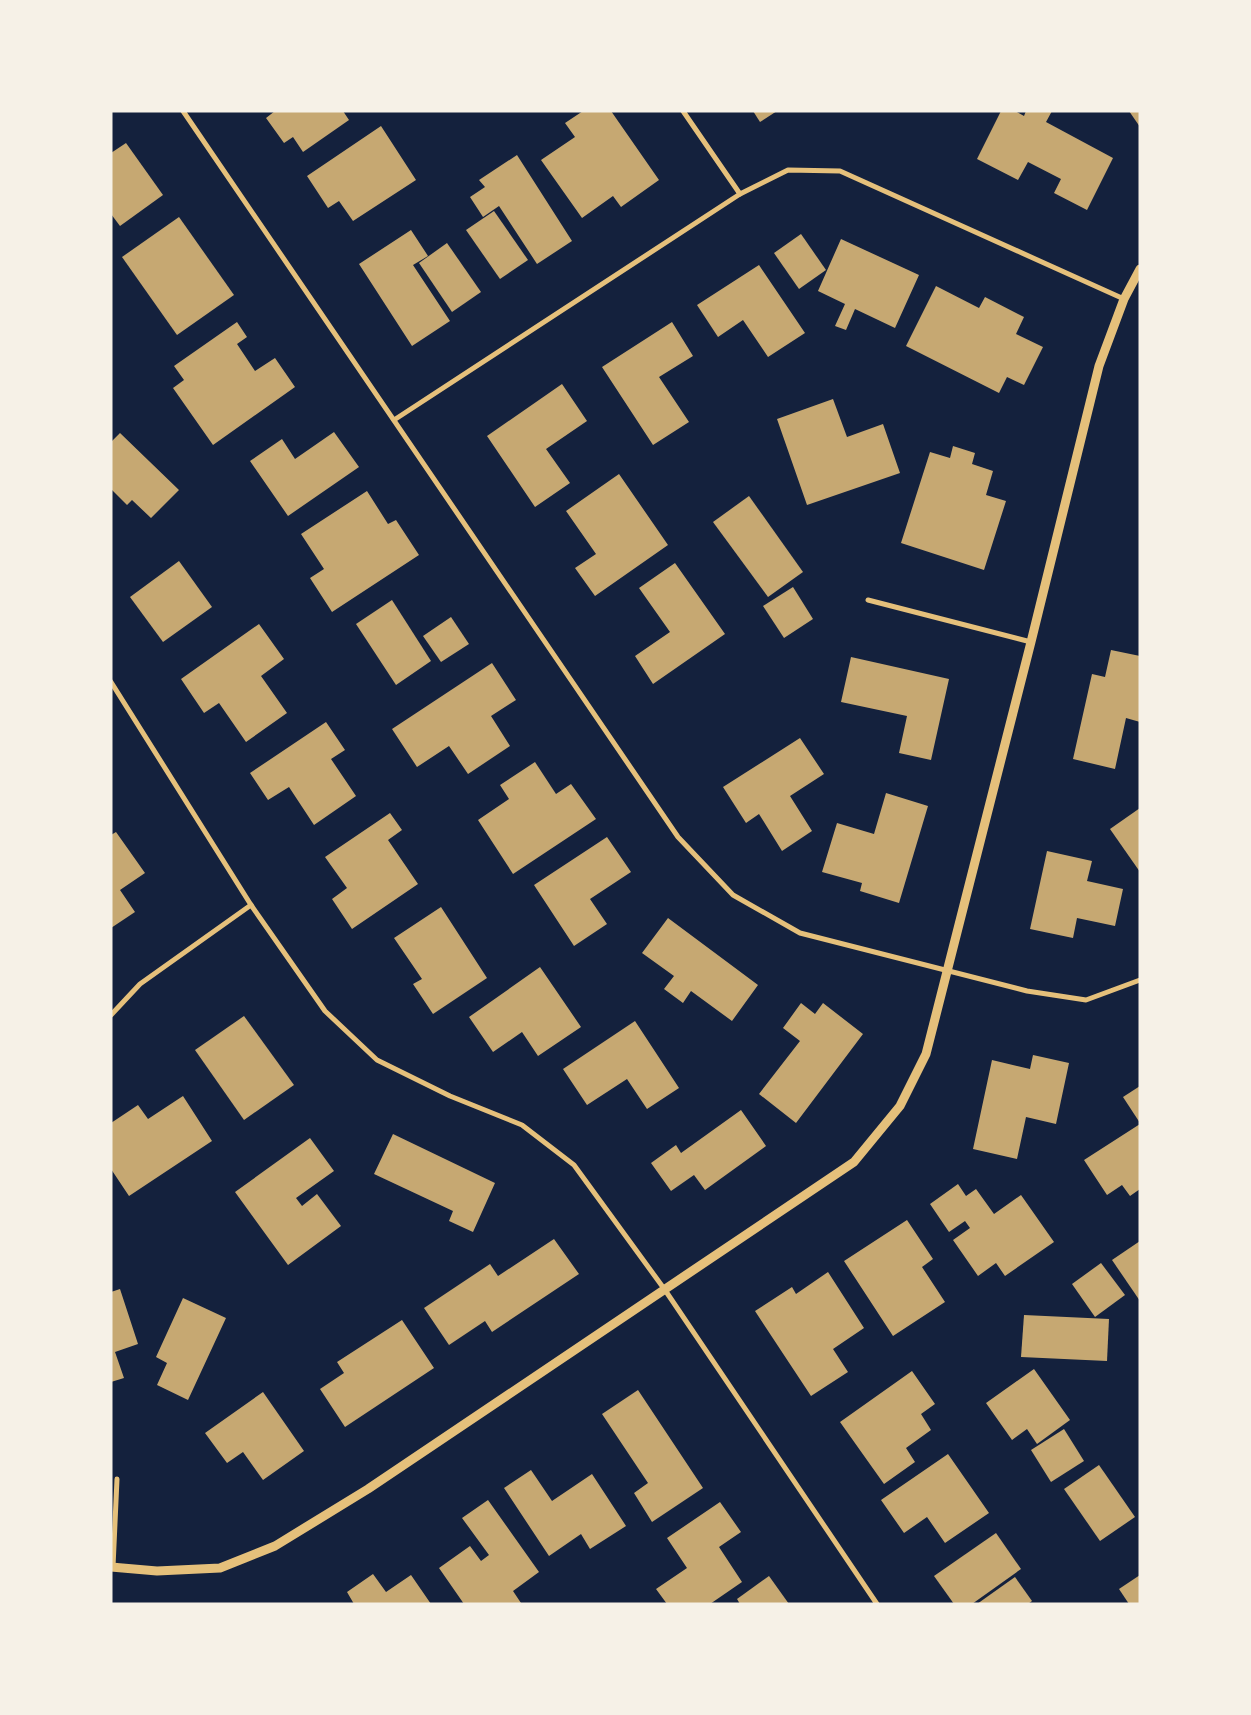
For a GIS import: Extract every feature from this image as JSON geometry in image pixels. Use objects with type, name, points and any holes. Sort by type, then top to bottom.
[{"type":"street","points":[[183,111],[678,837],[733,895],[800,933],[1027,991],[1086,1000],[1140,980]]},
{"type":"street","points":[[683,111],[740,194]]},
{"type":"street","points":[[394,420],[740,194],[788,170],[840,171],[1124,299]]},
{"type":"street","points":[[117,1479],[112,1567],[157,1571],[220,1568],[274,1546],[368,1489],[854,1162],[900,1106],[926,1054],[1032,642],[1099,366],[1124,299],[1140,269]]},
{"type":"street","points":[[868,600],[1032,642]]},
{"type":"street","points":[[111,682],[251,905],[326,1011],[377,1060],[450,1096],[522,1125],[574,1165],[664,1290],[877,1604]]},
{"type":"street","points":[[111,1015],[140,984],[251,905]]},
{"type":"building","points":[[275,111],[343,111],[349,120],[303,152],[293,137],[284,143],[266,118]]},
{"type":"building","points":[[583,111],[611,111],[659,180],[621,207],[613,196],[582,218],[541,160],[575,137],[565,123]]},
{"type":"building","points":[[753,111],[777,111],[760,122]]},
{"type":"building","points":[[1001,111],[1015,111],[1024,116],[1026,111],[1052,111],[1046,122],[1113,158],[1087,210],[1054,193],[1061,179],[1028,162],[1018,180],[977,159]]},
{"type":"building","points":[[1129,111],[1140,111],[1140,127]]},
{"type":"building","points":[[381,126],[416,180],[353,221],[339,201],[328,208],[307,176]]},
{"type":"building","points":[[126,143],[163,195],[120,226],[111,214],[111,153]]},
{"type":"building","points":[[517,155],[572,241],[537,264],[499,206],[483,217],[470,197],[485,187],[479,180]]},
{"type":"building","points":[[494,211],[528,260],[500,279],[466,230]]},
{"type":"building","points":[[179,217],[234,295],[177,335],[122,257]]},
{"type":"building","points":[[411,230],[428,256],[413,265],[450,321],[412,346],[359,264]]},
{"type":"building","points":[[801,234],[826,270],[799,289],[774,253]]},
{"type":"building","points":[[841,239],[919,275],[895,328],[855,309],[846,330],[835,326],[845,304],[818,291]]},
{"type":"building","points":[[447,243],[481,292],[452,312],[419,263]]},
{"type":"building","points":[[759,265],[805,333],[768,357],[743,320],[718,337],[697,305]]},
{"type":"building","points":[[936,286],[979,308],[985,297],[1024,317],[1016,334],[1043,347],[1024,385],[1007,377],[999,393],[906,346]]},
{"type":"building","points":[[237,322],[247,337],[237,344],[255,371],[275,358],[295,387],[213,445],[173,388],[184,380],[174,366]]},
{"type":"building","points":[[672,322],[693,356],[659,377],[689,422],[653,445],[602,367]]},
{"type":"building","points":[[562,384],[587,421],[546,449],[570,483],[535,507],[487,436]]},
{"type":"building","points":[[833,399],[847,437],[883,424],[900,473],[807,505],[777,419]]},
{"type":"building","points":[[334,432],[359,467],[288,516],[250,461],[282,439],[295,459]]},
{"type":"building","points":[[120,433],[179,490],[151,518],[132,500],[127,505],[111,489],[111,442]]},
{"type":"building","points":[[953,446],[975,453],[972,464],[993,471],[986,495],[1006,501],[984,570],[901,543],[930,452],[950,458]]},
{"type":"building","points":[[619,474],[668,545],[595,596],[575,568],[596,554],[566,511]]},
{"type":"building","points":[[367,491],[388,524],[396,520],[419,555],[332,612],[310,578],[324,569],[301,534]]},
{"type":"building","points":[[749,496],[803,572],[768,597],[713,522]]},
{"type":"building","points":[[179,561],[212,607],[163,642],[130,597]]},
{"type":"building","points":[[675,563],[725,634],[653,684],[635,656],[670,632],[639,588]]},
{"type":"building","points":[[793,587],[813,619],[784,638],[763,606]]},
{"type":"building","points":[[392,600],[431,661],[396,685],[356,624]]},
{"type":"building","points":[[451,617],[469,644],[441,662],[423,636]]},
{"type":"building","points":[[259,624],[284,659],[261,676],[287,713],[246,742],[219,703],[204,713],[181,679]]},
{"type":"building","points":[[1111,650],[1140,656],[1140,722],[1126,718],[1115,769],[1073,759],[1092,674],[1105,677]]},
{"type":"building","points":[[851,657],[949,679],[931,760],[899,753],[907,716],[841,702]]},
{"type":"building","points":[[492,663],[516,700],[491,716],[510,746],[468,774],[449,746],[417,767],[392,729]]},
{"type":"building","points":[[326,722],[345,750],[331,759],[356,796],[314,825],[289,787],[268,800],[250,773]]},
{"type":"building","points":[[800,738],[824,774],[790,796],[812,831],[782,851],[759,814],[746,823],[723,787]]},
{"type":"building","points":[[535,762],[556,794],[571,784],[596,819],[513,874],[478,820],[509,799],[500,785]]},
{"type":"building","points":[[886,793],[928,806],[899,903],[860,891],[862,883],[822,872],[837,823],[874,834]]},
{"type":"building","points":[[1140,808],[1140,872],[1110,829]]},
{"type":"building","points":[[390,813],[402,830],[388,840],[418,884],[352,929],[332,899],[347,888],[325,857]]},
{"type":"building","points":[[116,832],[145,873],[120,890],[135,912],[111,928],[111,835]]},
{"type":"building","points":[[607,837],[631,872],[590,899],[607,924],[574,946],[534,885]]},
{"type":"building","points":[[1047,851],[1092,861],[1087,881],[1123,889],[1115,926],[1077,918],[1073,938],[1030,929]]},
{"type":"building","points":[[441,907],[487,978],[433,1014],[413,984],[422,979],[394,938]]},
{"type":"building","points":[[668,918],[758,985],[732,1021],[691,991],[683,1003],[664,989],[674,976],[642,953]]},
{"type":"building","points":[[540,967],[581,1027],[538,1056],[522,1032],[493,1052],[469,1017]]},
{"type":"building","points":[[801,1003],[815,1014],[823,1003],[863,1034],[796,1123],[759,1094],[800,1041],[783,1028]]},
{"type":"building","points":[[244,1016],[294,1085],[244,1120],[195,1050]]},
{"type":"building","points":[[635,1021],[679,1088],[647,1109],[627,1079],[587,1105],[563,1069]]},
{"type":"building","points":[[1033,1055],[1069,1063],[1056,1124],[1026,1117],[1017,1159],[973,1149],[992,1060],[1030,1069]]},
{"type":"building","points":[[1140,1086],[1140,1123],[1123,1097]]},
{"type":"building","points":[[183,1096],[212,1141],[129,1196],[111,1169],[111,1123],[138,1105],[148,1119]]},
{"type":"building","points":[[741,1110],[766,1146],[705,1190],[694,1175],[671,1191],[651,1163],[676,1145],[681,1153]]},
{"type":"building","points":[[1140,1124],[1140,1189],[1130,1196],[1122,1185],[1107,1195],[1084,1160]]},
{"type":"building","points":[[393,1134],[495,1183],[473,1232],[449,1221],[453,1211],[374,1174]]},
{"type":"building","points":[[310,1138],[334,1171],[296,1198],[302,1206],[317,1194],[341,1226],[288,1265],[235,1192]]},
{"type":"building","points":[[958,1184],[966,1196],[976,1189],[994,1214],[1021,1195],[1054,1242],[1005,1276],[996,1263],[978,1276],[953,1240],[970,1228],[965,1221],[949,1232],[930,1204]]},
{"type":"building","points":[[907,1220],[933,1259],[922,1267],[945,1302],[893,1336],[844,1261]]},
{"type":"building","points":[[554,1239],[579,1274],[492,1332],[485,1321],[449,1345],[424,1308],[490,1264],[498,1276]]},
{"type":"building","points":[[1140,1241],[1140,1301],[1112,1260]]},
{"type":"building","points":[[1101,1263],[1125,1295],[1095,1317],[1072,1284]]},
{"type":"building","points":[[828,1272],[864,1328],[833,1349],[848,1372],[811,1396],[755,1311],[792,1287],[796,1294]]},
{"type":"building","points":[[120,1289],[138,1344],[115,1352],[124,1378],[111,1382],[111,1292]]},
{"type":"building","points":[[183,1298],[226,1318],[188,1400],[157,1385],[167,1363],[156,1357]]},
{"type":"building","points":[[1024,1315],[1109,1319],[1107,1361],[1021,1357]]},
{"type":"building","points":[[402,1320],[434,1368],[345,1427],[320,1389],[344,1373],[337,1362]]},
{"type":"building","points":[[1034,1369],[1070,1420],[1037,1444],[1027,1429],[1012,1440],[986,1403]]},
{"type":"building","points":[[912,1371],[935,1404],[921,1414],[931,1430],[906,1448],[915,1462],[884,1484],[840,1422]]},
{"type":"building","points":[[638,1390],[703,1488],[652,1522],[634,1493],[648,1483],[602,1414]]},
{"type":"building","points":[[263,1392],[304,1451],[263,1480],[243,1452],[227,1463],[205,1433]]},
{"type":"building","points":[[1064,1429],[1084,1461],[1051,1482],[1031,1450]]},
{"type":"building","points":[[948,1454],[989,1513],[945,1543],[927,1517],[904,1533],[881,1500]]},
{"type":"building","points":[[1099,1465],[1135,1517],[1100,1541],[1064,1489]]},
{"type":"building","points":[[531,1470],[552,1501],[592,1474],[626,1526],[590,1549],[581,1534],[549,1556],[504,1488]]},
{"type":"building","points":[[488,1500],[539,1572],[513,1591],[521,1603],[519,1604],[464,1604],[439,1568],[470,1546],[481,1561],[489,1555],[462,1518]]},
{"type":"building","points":[[720,1502],[741,1532],[719,1547],[742,1582],[710,1604],[667,1604],[656,1589],[687,1568],[667,1538]]},
{"type":"building","points":[[996,1533],[1021,1569],[972,1604],[954,1604],[934,1576]]},
{"type":"building","points":[[373,1574],[386,1592],[411,1575],[431,1604],[354,1604],[347,1592]]},
{"type":"building","points":[[1140,1575],[1140,1604],[1129,1604],[1119,1589]]},
{"type":"building","points":[[769,1576],[789,1604],[740,1604],[737,1599]]},
{"type":"building","points":[[1015,1577],[1032,1601],[1028,1604],[977,1604]]}]
